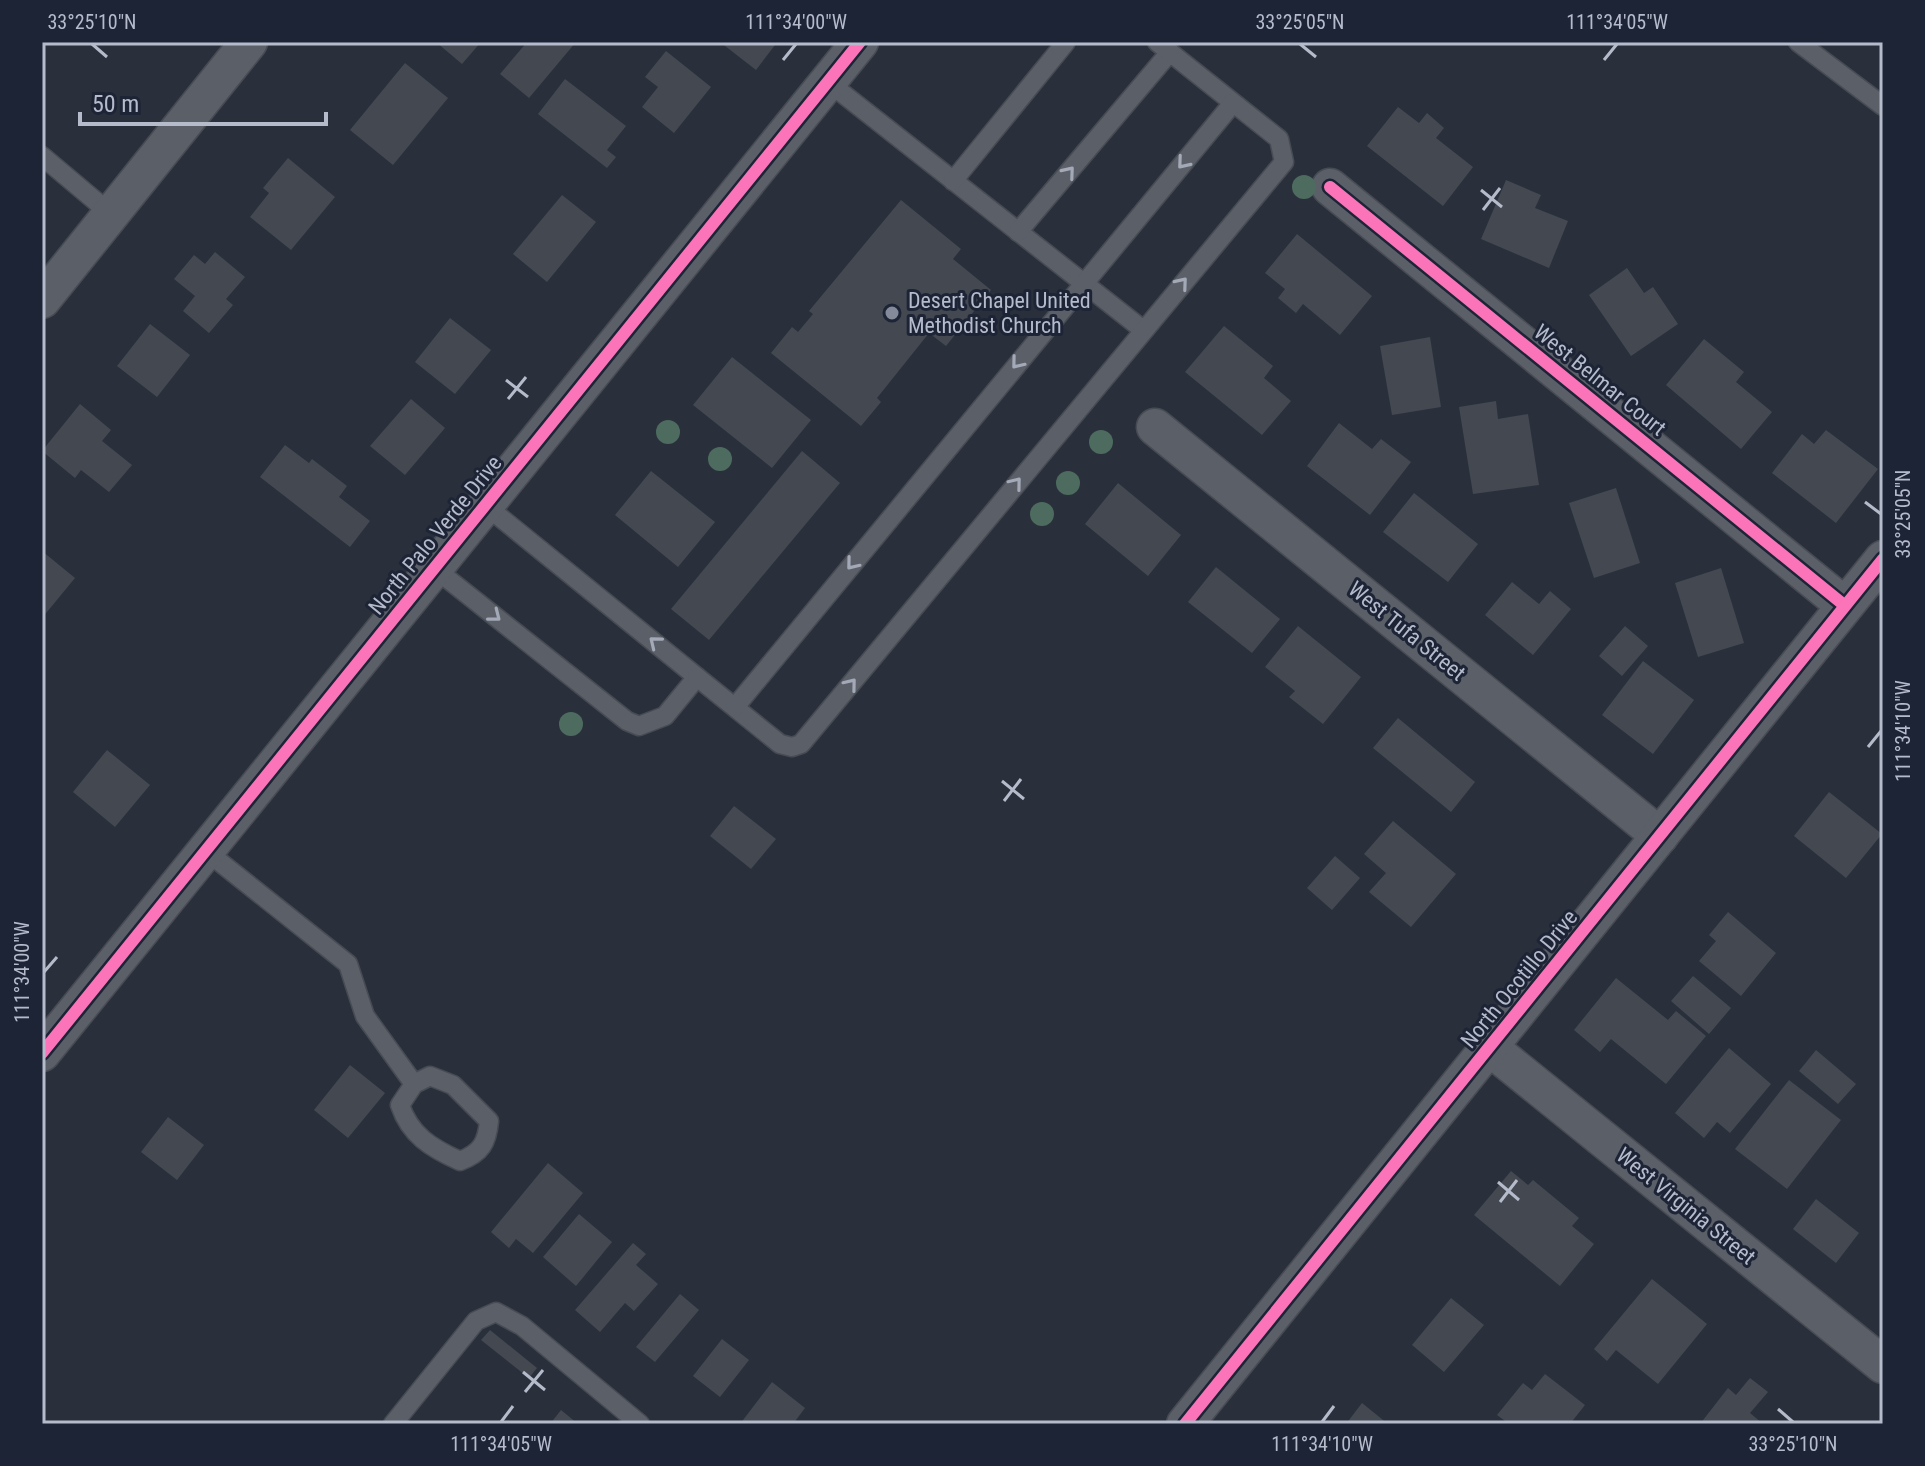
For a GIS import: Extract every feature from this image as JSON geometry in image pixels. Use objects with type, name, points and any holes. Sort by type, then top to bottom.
[{"type":"street","points":[[42,300],[249,42]]},
{"type":"street","name":"North Palo Verde Drive","points":[[42,1053],[860,42]]},
{"type":"street","name":"West Belmar Court","points":[[1330,187],[1844,605]]},
{"type":"street","name":"West Tufa Street","points":[[1155,427],[1660,836]]},
{"type":"street","name":"North Ocotillo Drive","points":[[1185,1424],[1883,559]]},
{"type":"street","name":"West Virginia Street","points":[[1489,1047],[1883,1365]]},
{"type":"lane","points":[[953,181],[1066,42]]},
{"type":"lane","points":[[1798,42],[1883,106]]},
{"type":"lane","points":[[485,505],[780,744],[792,747],[801,744],[1142,329],[1284,162],[1279,139],[1164,47],[1018,232]]},
{"type":"lane","points":[[828,82],[1142,329]]},
{"type":"lane","points":[[735,707],[1233,103]]},
{"type":"lane","points":[[45,166],[111,214]]},
{"type":"lane","points":[[434,568],[627,721],[639,726],[665,716],[697,677]]},
{"type":"lane","points":[[206,851],[348,964],[365,1016],[414,1084]]},
{"type":"lane","points":[[430,1076],[453,1085],[489,1121],[487,1141],[473,1155],[460,1161],[433,1149],[407,1125],[400,1105],[414,1084],[430,1076]]},
{"type":"lane","points":[[393,1424],[476,1321],[496,1312],[522,1326],[640,1424]]},
{"type":"building","points":[[436,42],[481,42],[462,64]]},
{"type":"building","points":[[527,42],[576,42],[529,98],[500,74]]},
{"type":"building","points":[[720,42],[771,42],[775,45],[756,70]]},
{"type":"building","points":[[666,51],[711,87],[674,133],[642,107],[658,87],[645,77]]},
{"type":"building","points":[[405,63],[448,98],[393,165],[350,130]]},
{"type":"building","points":[[565,79],[626,126],[607,150],[616,157],[607,168],[538,114]]},
{"type":"building","points":[[1398,107],[1419,123],[1427,113],[1444,128],[1436,138],[1473,167],[1443,206],[1367,146]]},
{"type":"building","points":[[288,158],[335,197],[291,250],[250,217],[269,193],[263,188]]},
{"type":"building","points":[[1506,180],[1541,195],[1535,208],[1568,221],[1549,268],[1481,239]]},
{"type":"building","points":[[562,195],[596,222],[547,282],[513,254]]},
{"type":"building","name":"Desert Chapel United Methodist Church","points":[[901,200],[961,249],[953,259],[991,290],[946,346],[929,333],[877,398],[881,402],[861,426],[771,353],[792,327],[798,332],[813,314],[809,311]]},
{"type":"building","points":[[1297,234],[1372,296],[1340,335],[1303,304],[1296,313],[1278,298],[1285,289],[1265,273]]},
{"type":"building","points":[[215,252],[245,277],[226,299],[233,305],[209,333],[183,311],[195,296],[174,279],[194,255],[205,264]]},
{"type":"building","points":[[1627,268],[1644,293],[1653,287],[1678,324],[1631,356],[1589,295]]},
{"type":"building","points":[[450,318],[491,350],[455,394],[415,362]]},
{"type":"building","points":[[150,324],[190,355],[157,397],[117,366]]},
{"type":"building","points":[[1224,326],[1273,366],[1264,378],[1291,401],[1262,435],[1185,372]]},
{"type":"building","points":[[1430,337],[1441,407],[1392,415],[1380,346]]},
{"type":"building","points":[[1704,339],[1744,372],[1736,382],[1772,412],[1741,449],[1666,385]]},
{"type":"building","points":[[732,357],[811,420],[772,468],[693,405]]},
{"type":"building","points":[[411,399],[445,428],[405,475],[370,446]]},
{"type":"building","points":[[1496,401],[1498,419],[1528,414],[1539,485],[1473,494],[1459,407]]},
{"type":"building","points":[[80,404],[111,430],[102,441],[132,465],[109,492],[81,470],[75,478],[42,451]]},
{"type":"building","points":[[1339,423],[1372,449],[1381,439],[1411,462],[1370,515],[1307,466]]},
{"type":"building","points":[[1826,430],[1878,469],[1836,523],[1772,473],[1802,434],[1814,444]]},
{"type":"building","points":[[285,445],[309,463],[312,459],[347,486],[339,497],[370,521],[350,547],[260,477]]},
{"type":"building","points":[[802,451],[840,483],[709,640],[671,609]]},
{"type":"building","points":[[651,471],[715,522],[678,567],[615,515]]},
{"type":"building","points":[[1118,483],[1181,535],[1148,576],[1085,524]]},
{"type":"building","points":[[1616,488],[1640,563],[1594,578],[1569,503]]},
{"type":"building","points":[[1414,493],[1478,544],[1448,582],[1383,532]]},
{"type":"building","points":[[42,551],[75,578],[42,618]]},
{"type":"building","points":[[1216,567],[1280,619],[1252,653],[1188,602]]},
{"type":"building","points":[[1721,568],[1744,643],[1698,657],[1675,583]]},
{"type":"building","points":[[1512,582],[1539,604],[1550,591],[1571,609],[1533,655],[1485,615]]},
{"type":"building","points":[[1298,626],[1361,677],[1323,724],[1289,697],[1295,691],[1265,667]]},
{"type":"building","points":[[1625,626],[1648,646],[1622,676],[1599,656]]},
{"type":"building","points":[[1643,661],[1694,700],[1653,754],[1602,715]]},
{"type":"building","points":[[1398,718],[1475,782],[1451,812],[1373,748]]},
{"type":"building","points":[[107,750],[150,785],[115,827],[73,792]]},
{"type":"building","points":[[1829,792],[1882,834],[1846,878],[1794,836]]},
{"type":"building","points":[[734,806],[776,839],[751,869],[710,836]]},
{"type":"building","points":[[1393,821],[1456,874],[1411,927],[1369,892],[1386,873],[1364,854]]},
{"type":"building","points":[[1335,856],[1360,878],[1332,910],[1307,888]]},
{"type":"building","points":[[1728,912],[1776,953],[1741,996],[1699,961],[1716,941],[1709,935]]},
{"type":"building","points":[[1693,976],[1731,1008],[1709,1034],[1671,1001]]},
{"type":"building","points":[[1616,978],[1668,1020],[1676,1011],[1706,1036],[1666,1084],[1611,1039],[1600,1052],[1574,1030]]},
{"type":"building","points":[[1729,1048],[1771,1084],[1730,1133],[1717,1122],[1704,1138],[1675,1113]]},
{"type":"building","points":[[1816,1050],[1856,1084],[1838,1104],[1799,1071]]},
{"type":"building","points":[[350,1065],[385,1093],[348,1138],[314,1110]]},
{"type":"building","points":[[1789,1080],[1841,1120],[1787,1189],[1735,1149]]},
{"type":"building","points":[[168,1117],[204,1145],[177,1180],[141,1152]]},
{"type":"building","points":[[548,1163],[583,1193],[533,1253],[516,1239],[509,1248],[491,1232]]},
{"type":"building","points":[[1511,1171],[1528,1185],[1533,1180],[1579,1218],[1572,1226],[1594,1244],[1560,1286],[1474,1215]]},
{"type":"building","points":[[1816,1199],[1859,1233],[1836,1263],[1793,1229]]},
{"type":"building","points":[[579,1214],[612,1242],[576,1286],[543,1257]]},
{"type":"building","points":[[633,1243],[646,1254],[636,1265],[658,1284],[634,1311],[625,1303],[600,1332],[575,1310]]},
{"type":"building","points":[[1652,1279],[1707,1324],[1658,1384],[1616,1350],[1607,1361],[1594,1349]]},
{"type":"building","points":[[680,1294],[699,1310],[655,1362],[636,1347]]},
{"type":"building","points":[[1451,1298],[1484,1325],[1444,1372],[1412,1345]]},
{"type":"building","points":[[490,1330],[537,1368],[529,1378],[481,1340]]},
{"type":"building","points":[[722,1339],[749,1360],[720,1397],[693,1376]]},
{"type":"building","points":[[1545,1374],[1585,1405],[1570,1424],[1509,1424],[1497,1415],[1523,1383],[1532,1390]]},
{"type":"building","points":[[1750,1378],[1768,1392],[1750,1413],[1763,1424],[1700,1424],[1728,1388],[1736,1395]]},
{"type":"building","points":[[772,1382],[805,1408],[793,1424],[740,1424]]},
{"type":"building","points":[[1362,1403],[1388,1424],[1346,1424]]},
{"type":"building","points":[[561,1410],[578,1424],[550,1424]]},
{"type":"cycle path","points":[[42,1053],[860,42]]},
{"type":"cycle path","points":[[1330,187],[1844,605]]},
{"type":"cycle path","points":[[1185,1424],[1883,559]]},
{"type":"place","name":"Desert Chapel United Methodist Church","points":[[892,313]]}]
